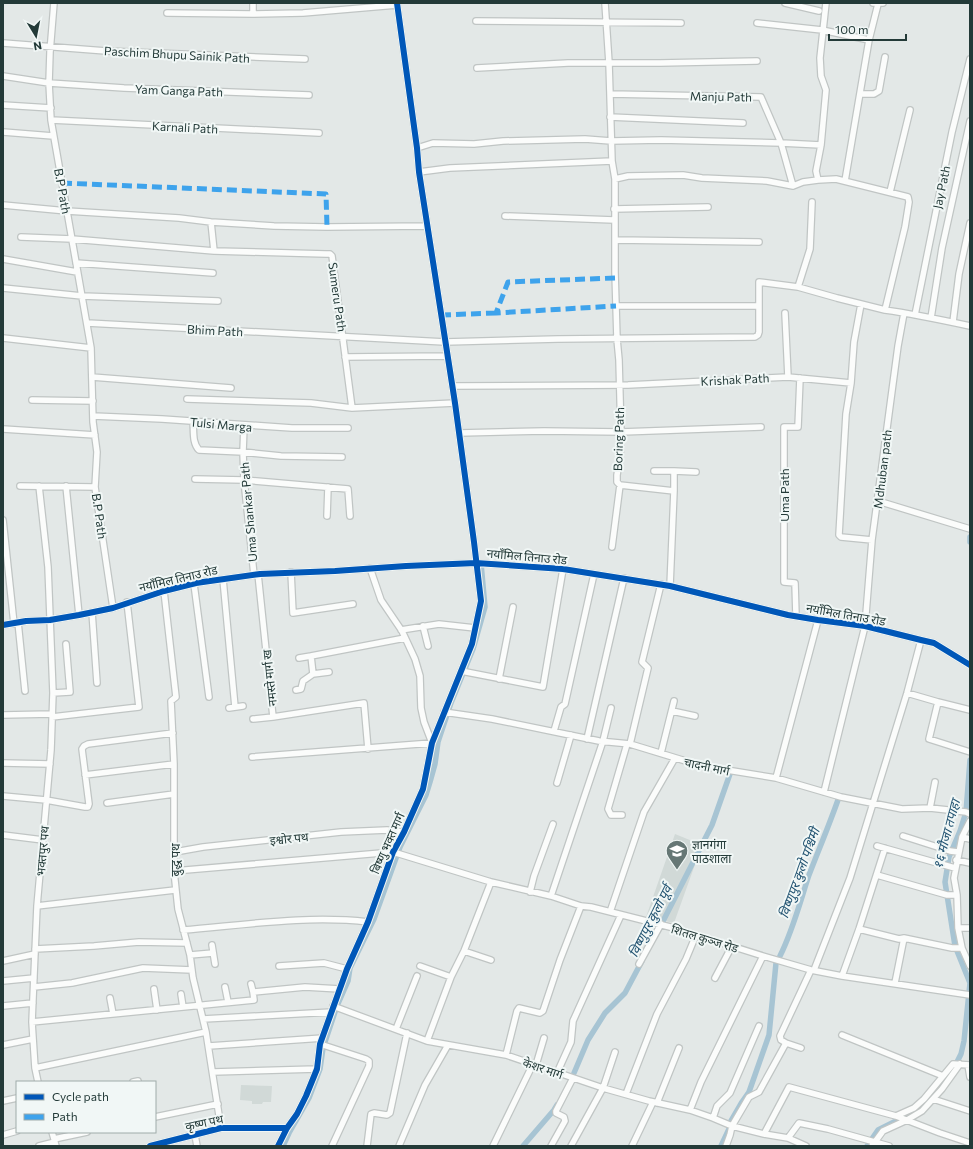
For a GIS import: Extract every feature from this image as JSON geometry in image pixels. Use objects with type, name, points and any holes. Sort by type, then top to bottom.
[{"type":"street","name":"B.P Path","points":[[54,3],[50,47],[49,83],[51,120],[87,323],[92,377],[93,416],[97,452],[96,487],[113,608]]},
{"type":"street","points":[[253,3],[253,14]]},
{"type":"street","name":"Boring Path","points":[[605,3],[609,63],[612,161],[615,179],[615,272],[621,432],[617,482],[620,486],[674,491]]},
{"type":"street","points":[[785,3],[798,4],[820,11]]},
{"type":"street","points":[[818,180],[816,171],[822,145],[826,90],[821,76],[820,58],[826,3]]},
{"type":"street","points":[[845,181],[869,40],[878,3]]},
{"type":"street","points":[[167,13],[303,13],[397,4]]},
{"type":"street","name":"बिष्णु भक्त मार्ग","points":[[278,1146],[287,1128],[297,1114],[317,1069],[321,1044],[335,1008],[347,969],[368,922],[393,852],[404,832],[423,789],[432,743],[447,712],[463,671],[472,644],[481,601],[455,403],[419,172],[397,4]]},
{"type":"street","points":[[476,21],[681,23]]},
{"type":"street","points":[[757,24],[822,30],[869,40]]},
{"type":"street","name":"Paschim Bhupu Sainik Path","points":[[3,43],[121,52],[304,59]]},
{"type":"street","points":[[861,94],[874,94],[878,91],[885,57]]},
{"type":"street","name":"Jay Path","points":[[915,315],[952,132],[970,59]]},
{"type":"street","points":[[477,68],[568,62],[609,63],[757,61]]},
{"type":"street","name":"Yam Ganga Path","points":[[3,76],[49,83],[124,88],[309,95]]},
{"type":"street","name":"Manju Path","points":[[610,94],[761,97],[781,143],[794,186]]},
{"type":"street","points":[[3,105],[51,108]]},
{"type":"street","points":[[890,192],[910,110]]},
{"type":"street","points":[[610,117],[743,123]]},
{"type":"street","name":"Karnali Path","points":[[51,120],[319,133]]},
{"type":"street","points":[[931,318],[942,248],[970,121]]},
{"type":"street","points":[[3,132],[53,136]]},
{"type":"street","points":[[417,148],[433,143],[474,144],[503,141],[586,139],[611,141],[660,140],[822,145]]},
{"type":"street","points":[[419,172],[450,168],[612,161]]},
{"type":"street","points":[[615,179],[628,176],[683,175],[702,178],[767,181],[794,186],[803,182],[836,179],[908,197],[909,202],[905,227],[885,310]]},
{"type":"street","points":[[798,287],[810,249],[812,202]]},
{"type":"street","points":[[3,205],[67,212],[327,228],[427,226]]},
{"type":"street","points":[[614,209],[708,207]]},
{"type":"street","points":[[505,216],[614,220]]},
{"type":"street","points":[[21,237],[72,239],[214,251],[211,222]]},
{"type":"street","points":[[953,322],[960,274],[970,223]]},
{"type":"street","points":[[615,240],[759,242]]},
{"type":"street","name":"Sumeru Path","points":[[214,251],[330,254],[332,256],[352,408]]},
{"type":"street","points":[[3,259],[77,272]]},
{"type":"street","points":[[76,263],[213,273]]},
{"type":"street","points":[[616,306],[758,306],[759,282],[798,287],[885,310],[970,326]]},
{"type":"street","points":[[3,288],[82,296],[218,301]]},
{"type":"street","points":[[861,304],[854,342],[852,383],[846,414],[839,535],[841,537],[872,540]]},
{"type":"street","name":"Bhim Path","points":[[87,323],[445,342],[755,337],[759,332],[758,306]]},
{"type":"street","points":[[785,313],[788,377]]},
{"type":"street","name":"Mdhuban path","points":[[824,792],[865,626],[872,540],[898,346],[904,313]]},
{"type":"street","points":[[3,338],[90,348]]},
{"type":"street","points":[[345,357],[447,356]]},
{"type":"street","points":[[92,377],[231,388]]},
{"type":"street","name":"Krishak Path","points":[[452,386],[619,385],[788,377],[852,383]]},
{"type":"street","name":"Uma Path","points":[[796,616],[795,583],[784,582],[784,427],[798,427],[800,378]]},
{"type":"street","points":[[187,399],[311,403],[352,408],[455,403]]},
{"type":"street","points":[[32,400],[93,401]]},
{"type":"street","name":"Tulsi Marga","points":[[93,416],[193,421],[244,426],[348,428]]},
{"type":"street","points":[[193,421],[196,447],[199,450],[243,452],[244,426]]},
{"type":"street","points":[[459,433],[544,431],[621,432],[762,427]]},
{"type":"street","points":[[3,429],[95,435]]},
{"type":"street","name":"Uma Shankar Path","points":[[256,575],[244,480],[243,452],[281,456],[342,457]]},
{"type":"street","points":[[654,471],[696,472]]},
{"type":"street","points":[[670,586],[674,471]]},
{"type":"street","points":[[195,479],[283,482],[355,491]]},
{"type":"street","points":[[20,486],[96,487]]},
{"type":"street","name":"भक्तपुर पथ","points":[[38,1081],[35,1068],[32,1022],[37,906],[50,764],[53,693],[48,567],[39,486]]},
{"type":"street","points":[[66,486],[80,615]]},
{"type":"street","points":[[612,547],[620,486]]},
{"type":"street","points":[[327,516],[328,487]]},
{"type":"street","points":[[348,489],[350,516]]},
{"type":"street","points":[[878,501],[970,530]]},
{"type":"street","points":[[3,520],[25,690]]},
{"type":"street","name":"नयाँमिल तिनाउ रोड","points":[[3,625],[80,615],[113,608],[127,602],[164,591],[223,579],[291,572],[476,563],[563,569],[624,578],[661,584],[796,616],[865,626],[934,643],[970,665]]},
{"type":"street","points":[[252,757],[432,743],[424,722],[421,708],[420,676],[415,659],[401,630],[381,600],[370,568]]},
{"type":"street","points":[[463,671],[543,687],[563,569]]},
{"type":"street","points":[[291,572],[293,613],[353,604]]},
{"type":"street","points":[[554,731],[561,707],[565,704],[594,574]]},
{"type":"street","name":"नमस्ते मार्ग ख","points":[[256,575],[273,717],[364,703],[368,749]]},
{"type":"street","points":[[587,739],[624,578]]},
{"type":"street","points":[[223,579],[235,707]]},
{"type":"street","points":[[194,584],[209,697]]},
{"type":"street","points":[[622,815],[610,815],[608,809],[629,744],[648,668],[642,662],[661,584]]},
{"type":"street","name":"बुद्ध पथ","points":[[164,591],[176,697],[171,701],[174,764],[175,890],[209,1046],[222,1128]]},
{"type":"street","points":[[3,715],[52,716],[139,707],[127,602]]},
{"type":"street","points":[[499,679],[513,607]]},
{"type":"street","points":[[92,612],[98,683]]},
{"type":"street","points":[[776,778],[818,620]]},
{"type":"street","points":[[401,630],[439,624],[475,628]]},
{"type":"street","points":[[422,626],[428,646]]},
{"type":"street","points":[[299,658],[405,638]]},
{"type":"street","points":[[802,1048],[786,1043],[781,1040],[780,1036],[812,970],[850,878],[907,693],[921,640]]},
{"type":"street","points":[[53,693],[70,692],[66,644]]},
{"type":"street","points":[[311,656],[313,674]]},
{"type":"street","points":[[296,690],[301,689],[303,681],[313,674],[329,672]]},
{"type":"street","points":[[907,693],[970,710]]},
{"type":"street","points":[[661,753],[674,701]]},
{"type":"street","points":[[938,702],[928,739],[969,751]]},
{"type":"street","points":[[229,708],[243,706]]},
{"type":"street","points":[[551,896],[603,742],[611,708]]},
{"type":"street","points":[[672,711],[695,716]]},
{"type":"street","name":"चादनी मार्ग","points":[[447,712],[492,719],[603,742],[629,744],[702,766],[776,778],[841,797],[902,809],[930,808],[966,812],[970,814]]},
{"type":"street","points":[[253,719],[273,717]]},
{"type":"street","points":[[3,796],[46,800],[85,808],[88,807],[82,749],[84,746],[88,744],[173,733]]},
{"type":"street","points":[[557,783],[571,735]]},
{"type":"street","points":[[610,912],[644,812],[675,758]]},
{"type":"street","points":[[3,763],[50,764]]},
{"type":"street","points":[[85,775],[174,764]]},
{"type":"street","points":[[930,808],[935,782]]},
{"type":"street","points":[[107,803],[174,794]]},
{"type":"street","points":[[970,823],[962,837],[956,860],[954,878],[957,895],[958,928],[962,948],[970,966]]},
{"type":"street","points":[[530,892],[534,876],[553,824]]},
{"type":"street","name":"इश्वोर पथ","points":[[174,852],[203,847],[341,832],[387,830],[404,832]]},
{"type":"street","points":[[3,835],[42,840]]},
{"type":"street","points":[[904,836],[950,851],[958,852]]},
{"type":"street","points":[[962,837],[970,839]]},
{"type":"street","points":[[877,846],[955,868]]},
{"type":"street","points":[[842,976],[885,848]]},
{"type":"street","points":[[174,871],[393,852]]},
{"type":"street","name":"शितल कुञ्ज रोड","points":[[393,852],[491,882],[551,896],[581,906],[591,907],[660,924],[812,970],[842,976],[970,995]]},
{"type":"street","points":[[956,860],[970,862]]},
{"type":"street","points":[[877,875],[947,895],[957,895]]},
{"type":"street","points":[[427,1041],[451,977],[464,951],[491,882]]},
{"type":"street","points":[[37,906],[175,890]]},
{"type":"street","points":[[506,1055],[519,1008],[540,1013],[543,1011],[560,960],[581,906]]},
{"type":"street","points":[[557,1073],[571,1042],[573,1021],[621,915]]},
{"type":"street","points":[[183,930],[289,921],[346,920],[368,922]]},
{"type":"street","points":[[639,964],[660,924]]},
{"type":"street","points":[[958,928],[970,928]]},
{"type":"street","points":[[858,929],[899,939],[904,938],[952,948],[962,948]]},
{"type":"street","points":[[626,1094],[657,1014],[686,959],[696,935]]},
{"type":"street","points":[[895,983],[904,938]]},
{"type":"street","points":[[3,962],[35,952],[140,942],[187,943]]},
{"type":"street","points":[[212,945],[215,964]]},
{"type":"street","points":[[715,978],[732,946]]},
{"type":"street","points":[[464,951],[491,960]]},
{"type":"street","points":[[190,955],[214,953]]},
{"type":"street","points":[[690,1110],[701,1082],[763,956]]},
{"type":"street","points":[[279,966],[324,962],[347,969]]},
{"type":"street","points":[[420,966],[451,977]]},
{"type":"street","points":[[34,987],[72,983],[143,968],[192,970]]},
{"type":"street","points":[[396,1029],[417,976]]},
{"type":"street","points":[[3,981],[34,978]]},
{"type":"street","points":[[32,1022],[254,1000],[252,984]]},
{"type":"street","points":[[225,987],[228,1002]]},
{"type":"street","points":[[253,992],[305,987],[340,989]]},
{"type":"street","points":[[154,989],[157,1010]]},
{"type":"street","points":[[181,994],[183,1007]]},
{"type":"street","points":[[110,998],[113,1014]]},
{"type":"street","points":[[3,1006],[33,1003]]},
{"type":"street","points":[[203,1019],[335,1008]]},
{"type":"street","name":"केशर मार्ग","points":[[335,1008],[427,1041],[506,1055],[602,1088],[655,1103],[690,1110],[732,1126],[788,1138],[806,1146]]},
{"type":"street","points":[[713,1118],[717,1106],[730,1093],[759,1026]]},
{"type":"street","points":[[35,1068],[206,1032]]},
{"type":"street","points":[[367,1146],[371,1114],[374,1113],[387,1116],[390,1113],[407,1034]]},
{"type":"street","points":[[842,1035],[943,1076]]},
{"type":"street","points":[[209,1046],[323,1038]]},
{"type":"street","points":[[493,1146],[534,1064],[544,1038]]},
{"type":"street","points":[[3,1045],[33,1039]]},
{"type":"street","points":[[726,1146],[732,1126],[749,1097],[760,1092],[786,1043]]},
{"type":"street","points":[[321,1044],[369,1061],[369,1066],[332,1146]]},
{"type":"street","points":[[399,1146],[425,1085],[448,1045]]},
{"type":"street","points":[[632,1146],[655,1103],[679,1048]]},
{"type":"street","points":[[571,1146],[602,1088],[615,1052]]},
{"type":"street","points":[[896,1116],[914,1108],[924,1099],[953,1064],[969,1065],[970,1077]]},
{"type":"street","points":[[873,1142],[883,1131],[922,1111],[947,1083],[960,1064]]},
{"type":"street","points":[[213,1072],[317,1069]]},
{"type":"street","points":[[551,1146],[565,1120],[564,1117],[556,1113],[556,1111],[573,1078]]},
{"type":"street","points":[[764,1134],[789,1087],[896,1116],[940,1134],[970,1143]]},
{"type":"street","points":[[3,1102],[16,1098]]},
{"type":"street","points":[[933,1099],[970,1112]]},
{"type":"street","points":[[156,1117],[218,1104]]},
{"type":"street","points":[[788,1138],[799,1123],[889,1146]]},
{"type":"street","name":"कृष्ण पथ","points":[[150,1146],[222,1128],[287,1128]]},
{"type":"street","points":[[3,1134],[16,1131]]},
{"type":"street","points":[[39,1146],[84,1133]]},
{"type":"street","points":[[195,1135],[197,1146]]},
{"type":"shaded area","name":"ज्ञानगंगा पाठशाला","points":[[675,834],[702,845],[674,923],[646,917]]},
{"type":"shaded area","points":[[241,1085],[272,1086],[271,1102],[252,1104],[252,1101],[240,1100]]},
{"type":"waterway","name":"१६ मौजा तपाहा","points":[[970,537],[970,542]]},
{"type":"waterway","points":[[337,1006],[348,981],[350,968],[374,919],[400,847],[426,795],[435,764],[438,742],[451,703],[473,649],[485,607],[481,563]]},
{"type":"waterway","name":"१६ मौजा तपाहा","points":[[954,1068],[961,1054],[964,1041],[970,983],[955,946],[945,882],[949,857],[966,812],[970,760]]},
{"type":"waterway","name":"विष्णुपुर कुलो पूर्व","points":[[659,929],[712,825],[731,771]]},
{"type":"waterway","name":"विष्णुपुर कुलो पश्चिमी","points":[[780,956],[793,926],[809,875],[839,797]]},
{"type":"waterway","name":"विष्णुपुर कुलो पूर्व","points":[[574,1073],[588,1040],[605,1013],[625,993],[642,961]]},
{"type":"waterway","name":"विष्णुपुर कुलो पश्चिमी","points":[[731,1121],[749,1092],[769,1035],[776,963]]},
{"type":"waterway","points":[[283,1146],[309,1098],[320,1069],[323,1048],[337,1006]]},
{"type":"waterway","name":"१६ मौजा तपाहा","points":[[867,1146],[878,1130],[916,1111],[947,1079]]},
{"type":"waterway","name":"विष्णुपुर कुलो पूर्व","points":[[523,1146],[557,1105]]},
{"type":"waterway","name":"विष्णुपुर कुलो पश्चिमी","points":[[721,1146],[729,1129]]},
{"type":"marked path","points":[[62,183],[326,194],[327,227]]},
{"type":"marked path","points":[[615,278],[508,282],[496,313],[616,306]]},
{"type":"marked path","points":[[441,315],[496,313]]},
{"type":"cycle path","points":[[278,1146],[287,1128],[297,1114],[317,1069],[320,1044],[347,969],[368,922],[393,852],[404,832],[423,789],[432,743],[472,644],[481,601],[455,403],[419,172],[397,3]]},
{"type":"cycle path","points":[[3,625],[79,615],[113,608],[164,591],[196,583],[260,574],[476,563],[563,569],[670,586],[788,615],[865,626],[934,643],[970,665]]},
{"type":"cycle path","points":[[150,1146],[221,1128],[287,1128]]},
{"type":"place","name":"ज्ञानगंगा पाठशाला","points":[[677,870]]}]
